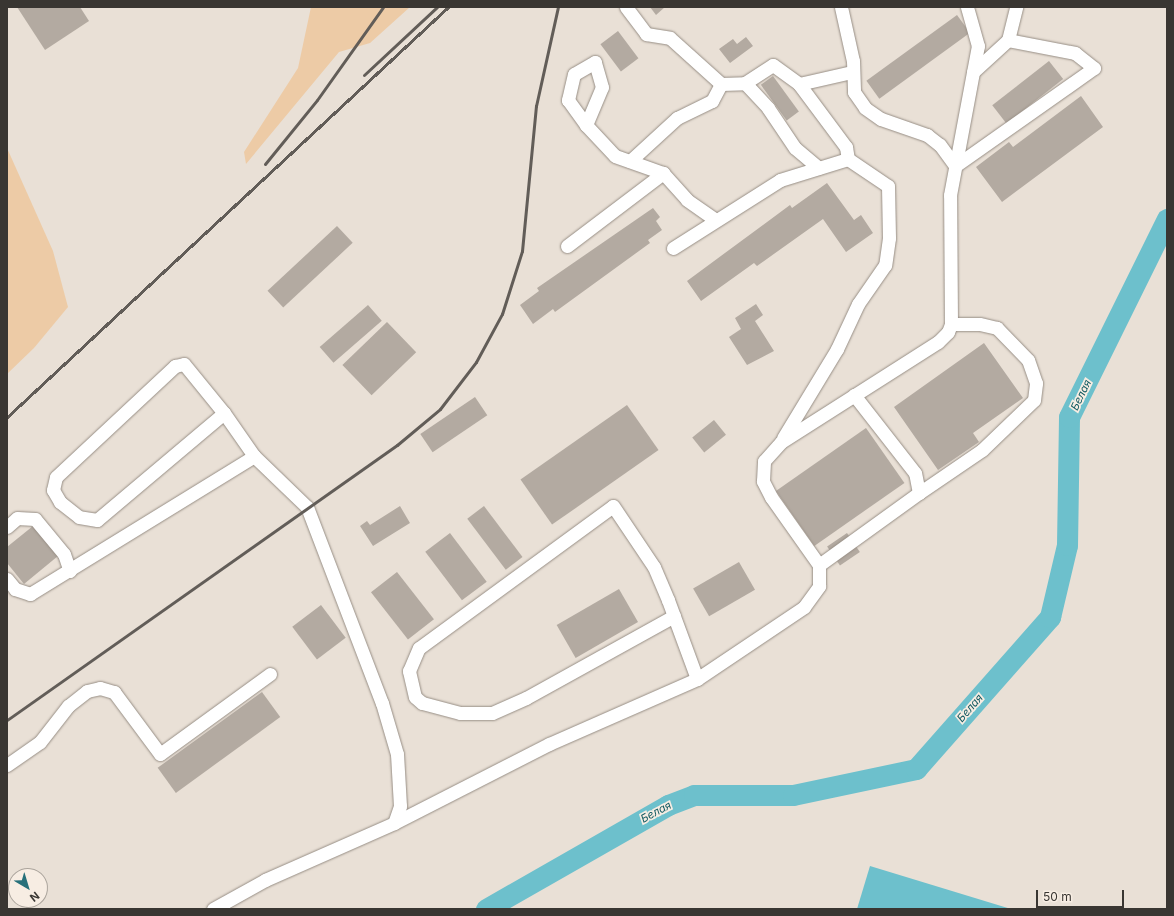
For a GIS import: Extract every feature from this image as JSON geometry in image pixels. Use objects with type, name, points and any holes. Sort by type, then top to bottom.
[{"type":"lane","points":[[213,909],[265,880],[394,823],[549,744],[697,679],[804,607],[819,586],[819,565],[763,481],[764,461],[781,442],[837,349],[858,304],[885,265],[889,238],[888,186],[848,159],[846,147],[799,84],[773,65],[745,83],[721,84],[670,38],[646,34],[626,7]]},
{"type":"lane","points":[[841,7],[853,61],[852,72],[854,92],[865,108],[881,119],[927,135],[940,145],[955,166]]},
{"type":"lane","points":[[781,442],[938,342],[951,324],[950,196],[978,46],[967,7]]},
{"type":"lane","points":[[973,72],[1008,40],[1016,7]]},
{"type":"lane","points":[[955,166],[1094,68],[1075,53],[1008,40]]},
{"type":"lane","points":[[799,84],[852,72]]},
{"type":"lane","points":[[745,83],[768,108],[795,148],[818,168]]},
{"type":"lane","points":[[630,161],[677,118],[712,101],[721,84]]},
{"type":"lane","points":[[586,125],[615,156],[663,173],[686,200],[714,219]]},
{"type":"lane","points":[[673,248],[714,219],[780,180],[848,159]]},
{"type":"lane","points":[[567,246],[663,173]]},
{"type":"lane","points":[[819,565],[982,450],[1034,400],[1036,383],[1028,360],[997,328],[979,324],[951,324]]},
{"type":"lane","points":[[224,413],[97,520],[79,517],[60,502],[53,490],[56,477],[175,366],[184,364],[224,413],[254,456],[308,507],[335,575],[382,703],[397,754],[400,806],[394,823]]},
{"type":"lane","points":[[854,395],[915,473],[919,493]]},
{"type":"lane","points":[[7,579],[15,589],[30,594],[70,571],[254,456]]},
{"type":"lane","points":[[674,616],[526,698],[492,713],[460,713],[422,703],[415,697],[409,671],[419,648],[613,506],[654,567],[674,616],[697,679]]},
{"type":"lane","points":[[7,527],[17,518],[35,519],[64,554],[70,571]]},
{"type":"lane","points":[[7,766],[40,742],[64,710],[87,691],[100,688],[114,692],[160,754],[270,674]]},
{"type":"shaded area","points":[[311,7],[410,7],[370,43],[339,52],[246,164],[244,152],[298,68]]},
{"type":"shaded area","points":[[7,148],[53,251],[68,307],[34,348],[7,374]]},
{"type":"water","points":[[870,866],[1011,909],[857,909]]},
{"type":"building","points":[[17,7],[80,7],[89,21],[45,50]]},
{"type":"building","points":[[650,7],[665,7],[656,15]]},
{"type":"building","points":[[957,15],[970,33],[879,99],[866,81]]},
{"type":"building","points":[[618,31],[638,58],[621,71],[600,44]]},
{"type":"building","points":[[746,37],[753,46],[730,63],[719,49],[733,39],[737,44]]},
{"type":"building","points":[[1049,61],[1063,79],[1006,123],[992,105]]},
{"type":"building","points":[[773,76],[799,112],[787,120],[761,85]]},
{"type":"building","points":[[1081,96],[1103,127],[1002,202],[976,167],[1009,142],[1013,147]]},
{"type":"building","points":[[827,183],[854,220],[861,215],[873,233],[846,252],[823,219],[757,266],[754,263],[701,301],[687,281],[790,205],[792,208]]},
{"type":"building","points":[[653,208],[660,217],[656,221],[662,230],[648,240],[650,243],[555,312],[553,309],[533,324],[520,305],[539,291],[537,288]]},
{"type":"building","points":[[337,226],[353,243],[283,308],[268,291]]},
{"type":"building","points":[[756,304],[763,315],[755,321],[774,351],[747,365],[729,337],[741,329],[735,318]]},
{"type":"building","points":[[368,305],[382,321],[333,363],[320,347]]},
{"type":"building","points":[[387,322],[416,352],[372,395],[342,365]]},
{"type":"building","points":[[984,343],[1023,398],[973,433],[979,442],[938,470],[894,407]]},
{"type":"building","points":[[475,397],[487,415],[433,452],[420,434]]},
{"type":"building","points":[[627,405],[659,450],[552,525],[521,480]]},
{"type":"building","points":[[714,420],[726,435],[704,452],[692,438]]},
{"type":"building","points":[[866,428],[904,483],[814,546],[776,491]]},
{"type":"building","points":[[400,506],[410,523],[373,546],[360,526],[367,521],[370,525]]},
{"type":"building","points":[[484,506],[523,557],[506,570],[467,519]]},
{"type":"building","points":[[33,526],[58,556],[24,584],[7,563],[7,547]]},
{"type":"building","points":[[450,533],[487,582],[462,600],[425,552]]},
{"type":"building","points":[[847,533],[860,552],[840,565],[827,546]]},
{"type":"building","points":[[739,562],[755,590],[709,616],[693,588]]},
{"type":"building","points":[[397,572],[434,619],[408,640],[371,592]]},
{"type":"building","points":[[619,589],[638,622],[576,658],[557,625]]},
{"type":"building","points":[[321,605],[346,638],[317,659],[292,627]]},
{"type":"building","points":[[262,692],[280,717],[176,793],[158,768]]},
{"type":"waterway","name":"Белая","points":[[486,909],[668,805],[694,795],[793,795],[916,769],[1050,617],[1067,545],[1069,417],[1167,219]]},
{"type":"railway","points":[[265,164],[317,100],[383,7]]},
{"type":"railway","points":[[364,75],[437,7]]},
{"type":"railway","points":[[7,417],[448,7]]},
{"type":"railway","points":[[7,720],[397,445],[440,409],[476,362],[502,314],[522,251],[536,106],[558,7]]}]
